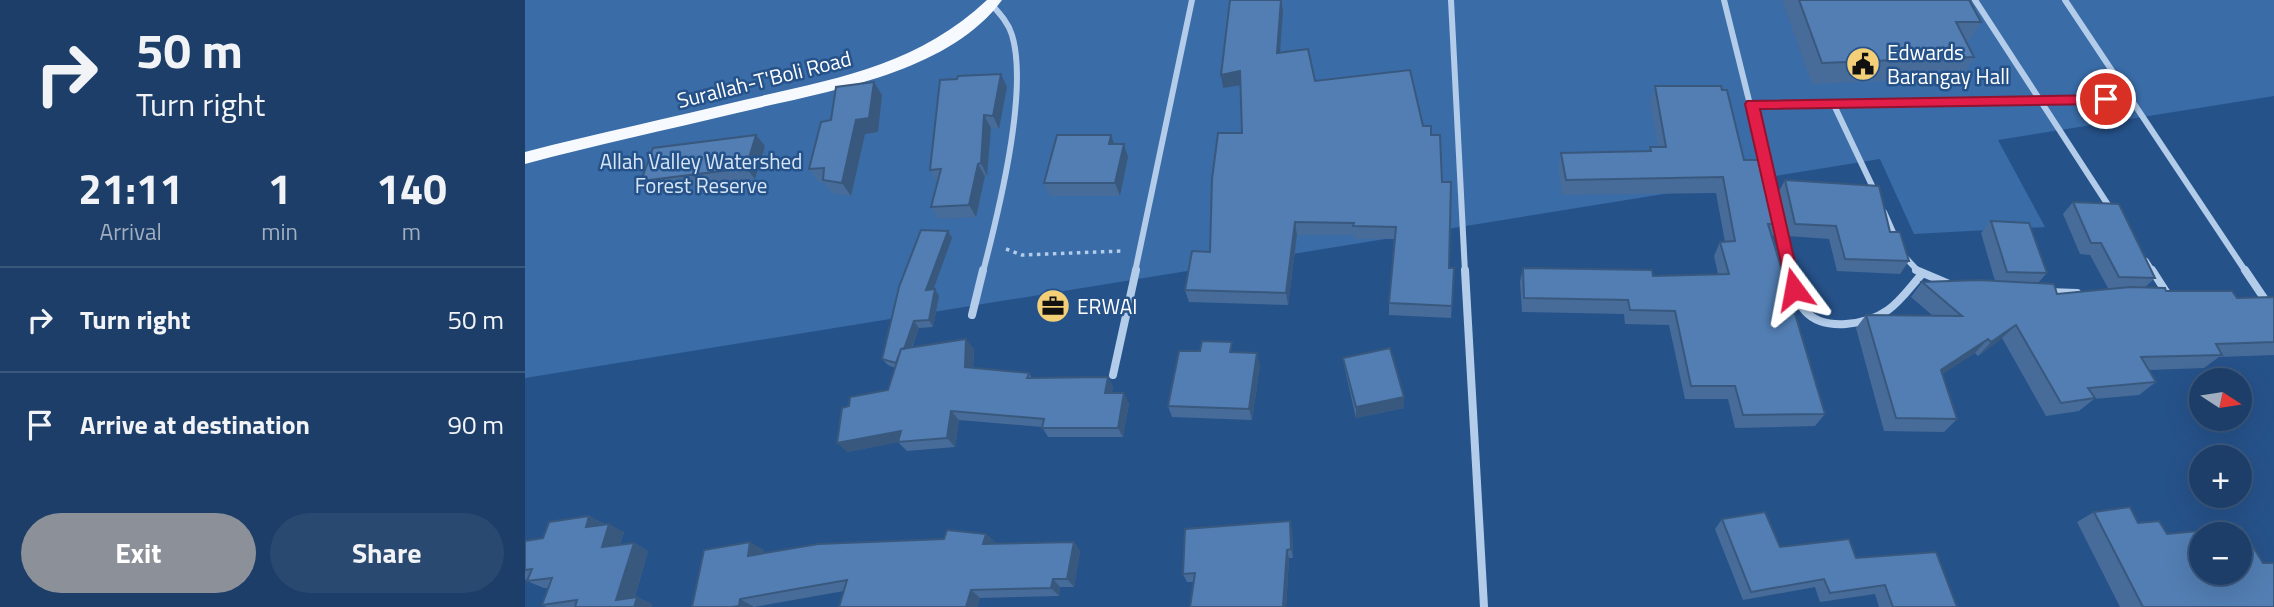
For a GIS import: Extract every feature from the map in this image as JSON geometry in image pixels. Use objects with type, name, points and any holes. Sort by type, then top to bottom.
[{"type":"main road","name":"Surallah-T'Boli Road","points":[[525,158],[874,74],[938,47],[961,32],[993,2]]},
{"type":"street","points":[[1113,375],[1192,0]]},
{"type":"street","points":[[1451,0],[1484,607]]},
{"type":"street","points":[[1724,0],[1773,197]]},
{"type":"street","points":[[1975,0],[2115,216]]},
{"type":"street","points":[[2065,0],[2274,313]]},
{"type":"street","points":[[972,315],[994,228],[1012,134],[1016,64],[1012,32],[993,2]]},
{"type":"street","points":[[1752,104],[2129,99]]},
{"type":"street","points":[[1833,103],[1908,263],[1922,274],[1953,285]]},
{"type":"street","points":[[1776,210],[1794,289],[1801,307],[1820,323],[1837,324],[1887,311],[1922,274]]},
{"type":"street","points":[[2139,251],[2169,297]]},
{"type":"street","points":[[2043,292],[2085,294]]},
{"type":"street","points":[[2158,296],[2183,297]]},
{"type":"street","points":[[2252,299],[2265,300]]},
{"type":"path","points":[[994,228],[1001,247],[1022,255],[1140,250]]},
{"type":"green space","name":"Allah Valley Watershed Forest Reserve","points":[[525,0],[2274,0],[2274,96],[1998,140],[2045,227],[1914,234],[1880,159],[525,378]]},
{"type":"building","points":[[1230,0],[1281,0],[1277,53],[1308,49],[1315,81],[1410,70],[1423,126],[1431,126],[1431,135],[1440,135],[1442,182],[1451,182],[1449,268],[1454,268],[1452,306],[1389,303],[1396,227],[1353,226],[1354,223],[1295,222],[1286,293],[1185,290],[1192,251],[1210,252],[1212,179],[1218,133],[1242,133],[1240,71],[1221,75]]},
{"type":"building","points":[[1799,0],[1969,0],[1981,22],[1956,22],[1974,57],[1822,63]]},
{"type":"building","points":[[1001,74],[993,116],[984,115],[981,163],[978,164],[969,205],[931,207],[941,169],[930,170],[940,80],[957,79],[958,76]]},
{"type":"building","points":[[874,82],[869,118],[856,120],[842,183],[823,180],[824,168],[809,169],[821,122],[831,120],[836,87]]},
{"type":"building","points":[[1655,86],[1721,86],[1722,90],[1727,90],[1744,160],[1761,160],[1765,177],[1774,177],[1784,221],[1774,220],[1775,224],[1768,224],[1825,414],[1743,415],[1735,386],[1691,386],[1675,311],[1630,310],[1628,300],[1524,298],[1523,268],[1652,270],[1653,276],[1729,274],[1720,242],[1735,241],[1723,177],[1566,180],[1561,153],[1651,151],[1650,147],[1666,147]]},
{"type":"building","points":[[756,135],[746,168],[641,181],[653,148]]},
{"type":"building","points":[[1057,135],[1111,135],[1109,144],[1124,144],[1115,183],[1044,183]]},
{"type":"building","points":[[1785,180],[1879,186],[1890,232],[1900,232],[1909,261],[1845,259],[1836,226],[1795,224]]},
{"type":"building","points":[[2073,202],[2119,204],[2155,278],[2119,277],[2101,243],[2091,243]]},
{"type":"building","points":[[1991,221],[2029,223],[2047,273],[2007,272]]},
{"type":"building","points":[[921,230],[948,231],[926,290],[935,289],[929,320],[914,321],[896,363],[882,359],[899,287]]},
{"type":"building","points":[[1979,280],[2054,284],[2057,294],[2130,287],[2165,288],[2166,291],[2232,291],[2237,298],[2274,297],[2274,342],[2216,344],[2222,355],[2141,357],[2156,382],[2088,388],[2095,398],[2061,403],[2016,325],[1991,342],[1988,339],[1941,370],[1957,419],[1896,418],[1866,315],[1962,316],[1922,282]]},
{"type":"building","points":[[966,339],[965,367],[1029,373],[1027,378],[1108,377],[1105,393],[1124,393],[1118,428],[1042,428],[1044,419],[951,411],[947,438],[898,442],[901,431],[837,443],[842,408],[849,406],[850,397],[888,390],[901,349]]},
{"type":"building","points":[[1202,341],[1232,342],[1230,352],[1257,353],[1249,409],[1168,406],[1179,351],[1200,351]]},
{"type":"building","points":[[1390,348],[1404,397],[1356,407],[1343,358]]},
{"type":"building","points":[[2130,507],[2138,523],[2159,521],[2167,534],[2189,532],[2189,585],[2252,585],[2252,545],[2263,563],[2274,563],[2274,607],[2143,607],[2094,512]]},
{"type":"building","points":[[1765,512],[1780,547],[1849,539],[1856,558],[1936,552],[1957,607],[1893,607],[1885,585],[1830,593],[1824,579],[1751,592],[1722,519]]},
{"type":"building","points":[[589,516],[586,527],[609,524],[602,547],[634,543],[616,600],[637,597],[634,607],[575,607],[577,600],[542,605],[552,578],[527,581],[532,569],[525,570],[525,541],[543,538],[549,522]]},
{"type":"building","points":[[1290,521],[1291,549],[1287,550],[1283,607],[1190,607],[1195,573],[1183,574],[1185,529]]},
{"type":"building","points":[[947,530],[986,534],[983,544],[1074,542],[1067,579],[1053,579],[1051,588],[971,590],[966,607],[839,607],[847,580],[740,599],[739,606],[692,607],[704,550],[750,542],[748,556],[818,544],[944,539]]},
{"type":"place","name":"Edwards Barangay Hall","points":[[1863,64]]},
{"type":"place","name":"ERWAI","points":[[1053,306]]},
{"type":"route","points":[[1794,289],[1752,104],[2106,99]]}]
